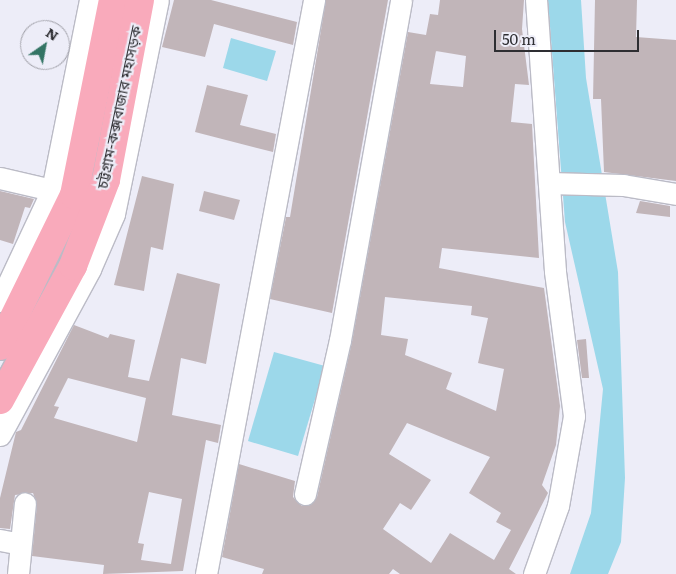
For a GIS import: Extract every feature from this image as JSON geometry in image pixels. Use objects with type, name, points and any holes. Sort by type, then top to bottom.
[{"type":"highway","name":"চট্টগ্রাম-কক্সবাজার মহাসড়ক","points":[[0,346],[74,196],[113,0]]},
{"type":"highway","name":"চট্টগ্রাম-কক্সবাজার মহাসড়ক","points":[[5,407],[73,266],[103,187],[140,0]]},
{"type":"street","points":[[0,301],[52,190],[90,0]]},
{"type":"street","points":[[0,436],[5,407],[81,285],[114,214],[158,0]]},
{"type":"street","points":[[206,574],[314,0]]},
{"type":"street","points":[[305,494],[340,340],[401,0]]},
{"type":"street","points":[[534,574],[558,506],[574,416],[555,271],[554,183],[536,0]]},
{"type":"street","points":[[0,178],[52,190]]},
{"type":"street","points":[[554,183],[614,185],[676,194]]},
{"type":"street","points":[[18,574],[10,542],[26,502]]},
{"type":"water","points":[[548,0],[581,0],[586,78],[618,272],[625,478],[621,542],[608,574],[570,574],[591,513],[603,389],[565,222]]},
{"type":"water","points":[[231,38],[276,51],[267,81],[223,68]]},
{"type":"water","points":[[274,352],[325,366],[298,456],[248,441]]},
{"type":"building","points":[[174,0],[211,0],[297,22],[293,45],[214,24],[205,57],[162,47]]},
{"type":"building","points":[[326,0],[388,0],[332,313],[270,299],[286,217],[290,217]]},
{"type":"building","points":[[440,0],[524,0],[522,29],[529,85],[515,84],[511,122],[532,124],[539,258],[442,248],[439,268],[544,288],[560,406],[556,445],[542,485],[548,493],[509,569],[516,574],[400,574],[393,569],[389,574],[262,574],[264,569],[222,557],[239,464],[295,481],[293,497],[302,506],[317,497],[352,342],[408,32],[426,35],[430,14],[438,15]],"holes":[[[436,51],[466,56],[463,87],[430,84]],[[385,297],[472,306],[471,315],[488,318],[478,363],[504,369],[496,411],[446,389],[452,373],[405,355],[408,339],[381,335]],[[407,423],[490,457],[469,493],[501,513],[496,522],[511,530],[494,560],[450,533],[431,563],[383,529],[400,503],[411,510],[431,480],[389,454]]]},
{"type":"building","points":[[595,0],[637,0],[636,37],[676,40],[676,181],[604,172],[601,99],[593,99]]},
{"type":"building","points":[[207,85],[248,95],[240,125],[276,134],[273,152],[195,132]]},
{"type":"building","points":[[142,176],[174,184],[163,250],[151,247],[144,291],[114,285]]},
{"type":"building","points":[[0,191],[34,199],[30,208],[25,207],[13,244],[0,240]]},
{"type":"building","points":[[204,191],[240,200],[234,220],[199,211]]},
{"type":"building","points":[[640,201],[670,206],[670,217],[636,213]]},
{"type":"building","points":[[177,273],[220,284],[206,364],[181,358],[172,415],[221,425],[218,443],[206,440],[183,571],[103,574],[104,565],[32,556],[37,504],[33,493],[15,495],[10,529],[0,528],[0,498],[16,432],[21,430],[74,325],[108,338],[110,334],[135,340],[128,377],[149,381]],"holes":[[[68,378],[146,398],[137,442],[54,418],[59,407],[54,406]],[[149,492],[182,499],[171,564],[141,560],[144,544],[138,543]]]},
{"type":"building","points":[[586,339],[589,378],[582,378],[577,340]]}]
